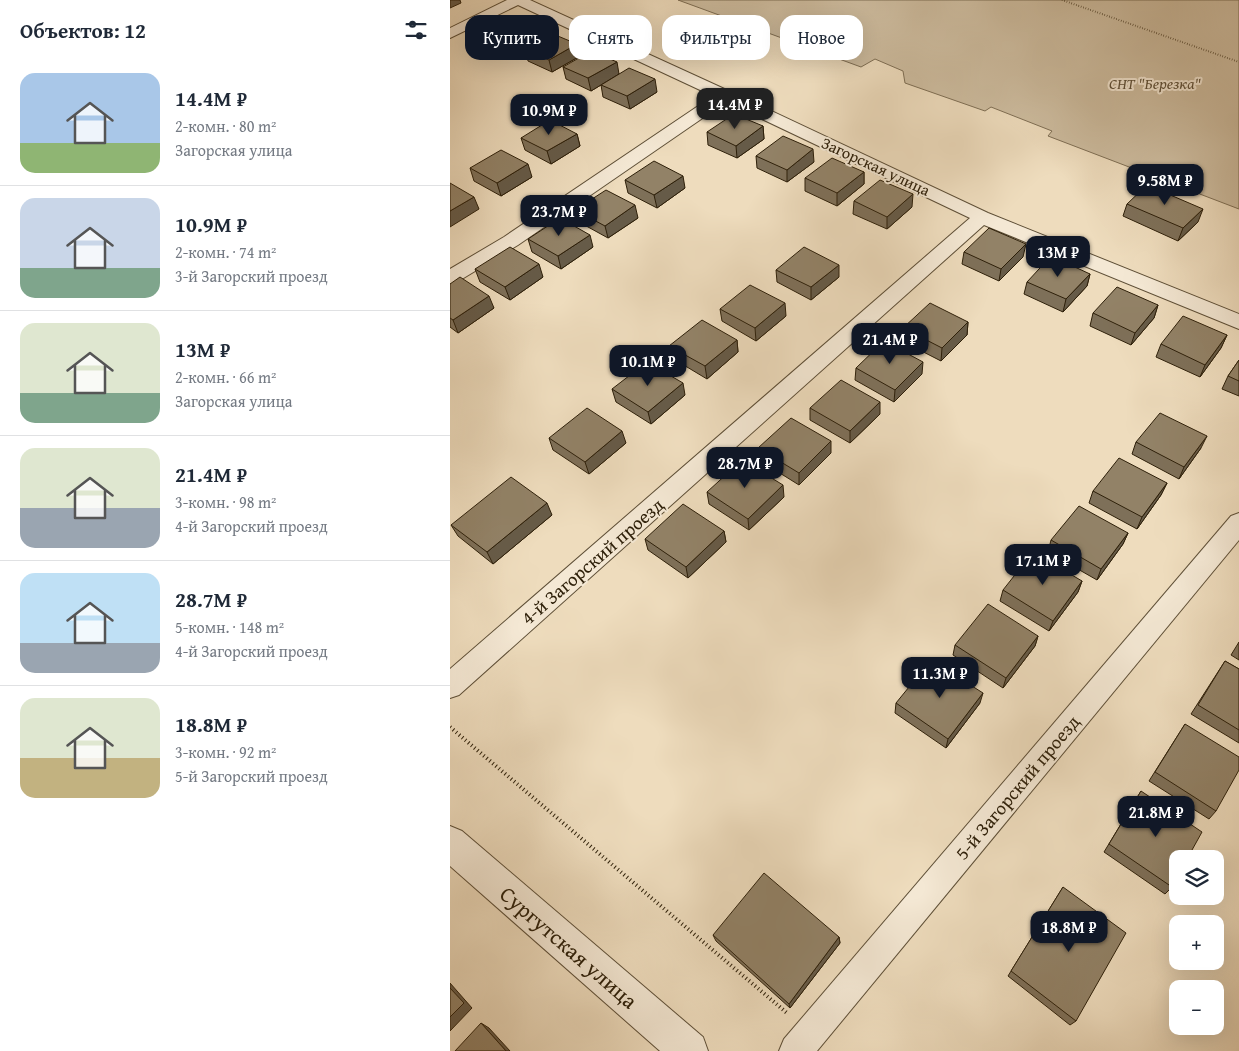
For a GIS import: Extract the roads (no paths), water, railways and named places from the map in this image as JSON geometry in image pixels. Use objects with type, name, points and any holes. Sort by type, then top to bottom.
[{"type":"street","points":[[450,34],[518,0]]},
{"type":"street","name":"Загорская улица","points":[[518,0],[725,95],[982,217],[1239,322]]},
{"type":"street","points":[[450,278],[511,241],[725,95]]},
{"type":"street","name":"4-й Загорский проезд","points":[[450,686],[982,217]]},
{"type":"street","name":"5-й Загорский проезд","points":[[803,1042],[1239,523]]},
{"type":"street","name":"Сургутская улица","points":[[450,843],[689,1051]]},
{"type":"park label","name":"СНТ \"Березка\"","points":[[1155,83]]}]
